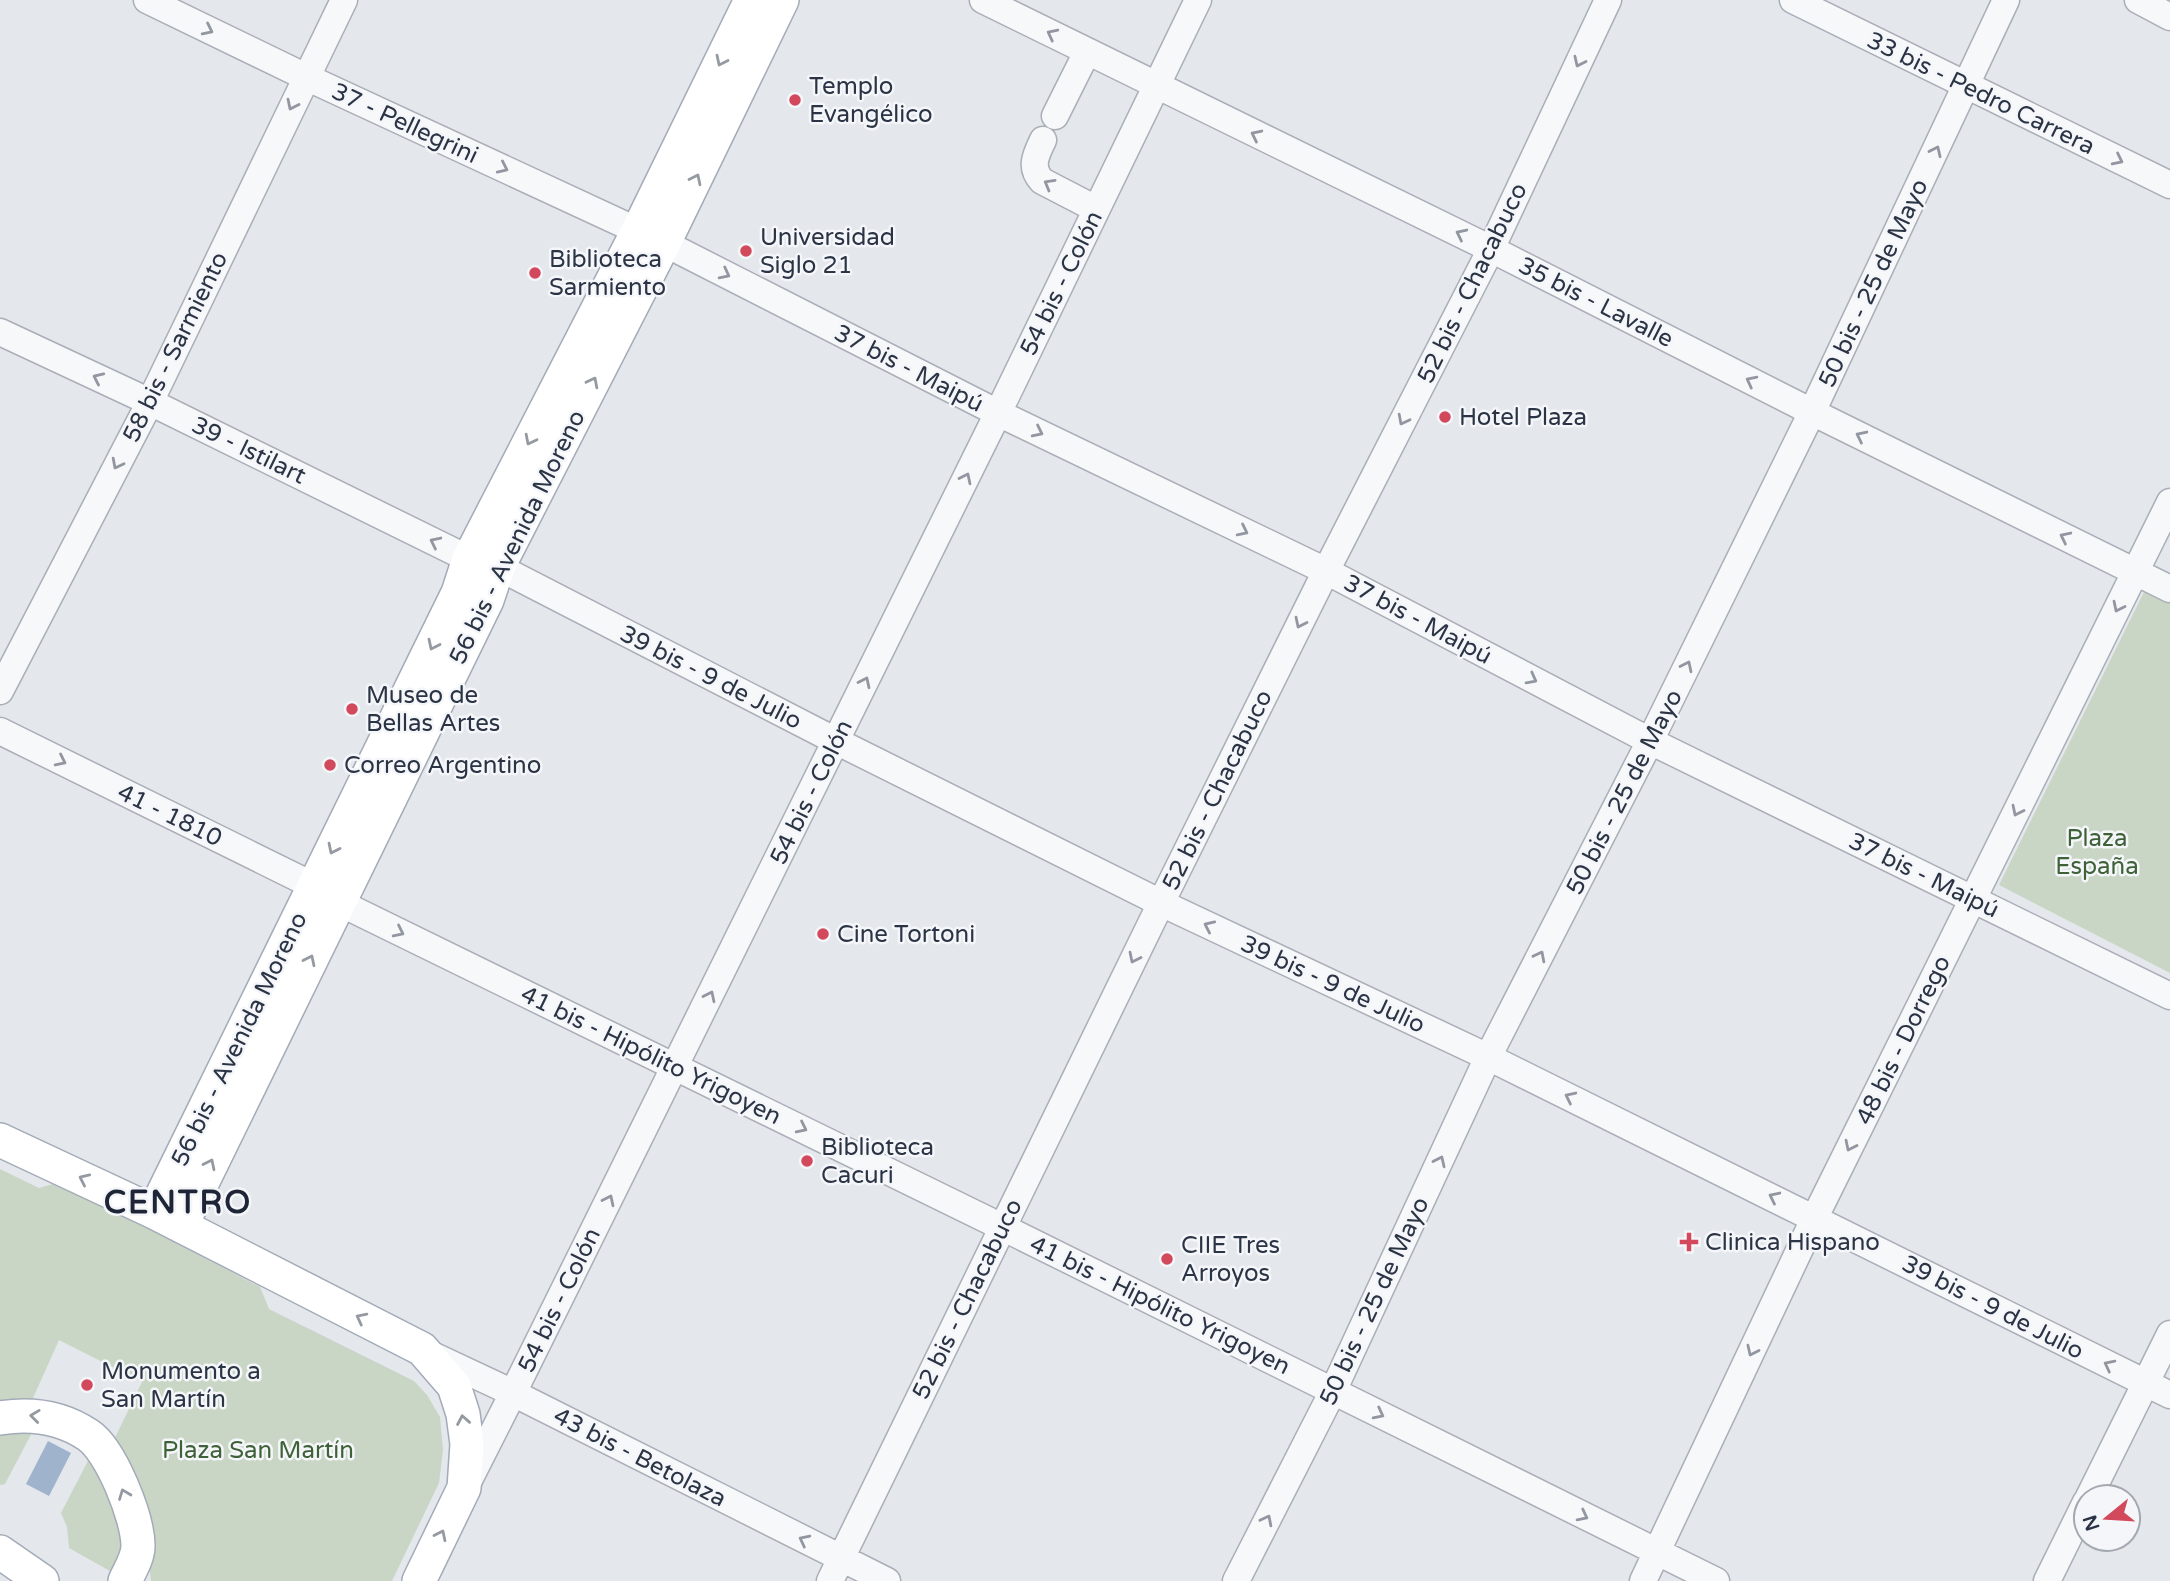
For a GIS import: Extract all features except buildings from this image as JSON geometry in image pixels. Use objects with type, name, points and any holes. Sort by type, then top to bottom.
[{"type":"main road","name":"56 bis - Avenida Moreno","points":[[651,237],[751,0]]},
{"type":"main road","name":"56 bis - Avenida Moreno","points":[[167,1219],[326,894],[458,593],[484,563],[651,237],[782,0]]},
{"type":"main road","name":"43 bis - Betolaza","points":[[0,1140],[167,1219],[422,1349]]},
{"type":"main road","points":[[422,1349],[454,1386],[463,1414],[467,1444],[464,1488]]},
{"type":"main road","points":[[0,1418],[40,1416],[69,1424],[90,1436],[110,1461],[134,1522],[138,1546],[133,1574]]},
{"type":"main road","name":"54 bis - Colón","points":[[419,1581],[464,1488]]},
{"type":"main road","points":[[2,1553],[42,1581]]},
{"type":"street","name":"37 - Pellegrini","points":[[147,0],[651,237]]},
{"type":"street","name":"58 bis - Sarmiento","points":[[0,691],[150,402],[344,0]]},
{"type":"street","name":"35 bis - Lavalle","points":[[983,0],[1491,249],[2170,589]]},
{"type":"street","name":"54 bis - Colón","points":[[464,1488],[998,413],[1198,0]]},
{"type":"street","name":"52 bis - Chacabuco","points":[[835,1570],[1161,903],[1326,571],[1491,249],[1608,0]]},
{"type":"street","name":"33 bis - Pedro Carrera","points":[[1793,0],[2170,185]]},
{"type":"street","name":"50 bis - 25 de Mayo","points":[[1236,1581],[1333,1391],[1488,1057],[1650,741],[1812,412],[2006,0]]},
{"type":"street","points":[[2138,0],[2170,17]]},
{"type":"street","points":[[1055,116],[1087,52]]},
{"type":"street","points":[[1043,140],[1034,160],[1037,176],[1097,209]]},
{"type":"street","name":"37 bis - Maipú","points":[[651,237],[998,413],[1326,571],[1650,741],[2170,996]]},
{"type":"street","name":"39 - Istilart","points":[[0,332],[484,563]]},
{"type":"street","name":"48 bis - Dorrego","points":[[1643,1581],[1815,1217],[2170,502]]},
{"type":"street","name":"39 bis - 9 de Julio","points":[[484,563],[1161,903],[1488,1057],[2170,1395]]},
{"type":"street","name":"41 - 1810","points":[[0,731],[326,894]]},
{"type":"street","name":"41 bis - Hipólito Yrigoyen","points":[[326,894],[1716,1581]]},
{"type":"street","points":[[2096,1483],[2170,1334]]},
{"type":"street","name":"43 bis - Betolaza","points":[[422,1349],[513,1393],[835,1570],[887,1581]]},
{"type":"street","points":[[2047,1581],[2072,1531]]},
{"type":"green space","name":"Plaza España","points":[[2146,588],[2170,600],[2170,973],[1999,885]]},
{"type":"green space","name":"Plaza San Martín","points":[[0,1169],[39,1188],[60,1182],[260,1287],[269,1309],[414,1381],[427,1395],[440,1417],[443,1450],[439,1483],[392,1581],[151,1581],[148,1556],[110,1448],[142,1382],[59,1340],[29,1407],[0,1409]]},
{"type":"green space","points":[[36,1425],[5,1484],[0,1485],[0,1427]]},
{"type":"green space","points":[[92,1453],[127,1522],[117,1575],[69,1548],[67,1527],[61,1513]]},
{"type":"water","points":[[48,1441],[71,1453],[49,1496],[26,1484]]},
{"type":"place","name":"Templo Evangélico","points":[[795,100]]},
{"type":"place","name":"Universidad Siglo 21","points":[[746,251]]},
{"type":"place","name":"Biblioteca Sarmiento","points":[[535,273]]},
{"type":"place","name":"Hotel Plaza","points":[[1445,417]]},
{"type":"place","name":"Museo de Bellas Artes","points":[[352,709]]},
{"type":"place","name":"Correo Argentino","points":[[330,765]]},
{"type":"place","name":"Cine Tortoni","points":[[823,934]]},
{"type":"place","name":"Biblioteca Cacuri","points":[[807,1161]]},
{"type":"place","name":"Clinica Hispano","points":[[1689,1242]]},
{"type":"place","name":"CIIE Tres Arroyos","points":[[1167,1259]]},
{"type":"place","name":"Monumento a San Martín","points":[[87,1385]]},
{"type":"district","name":"CENTRO","points":[[178,1202]]}]
